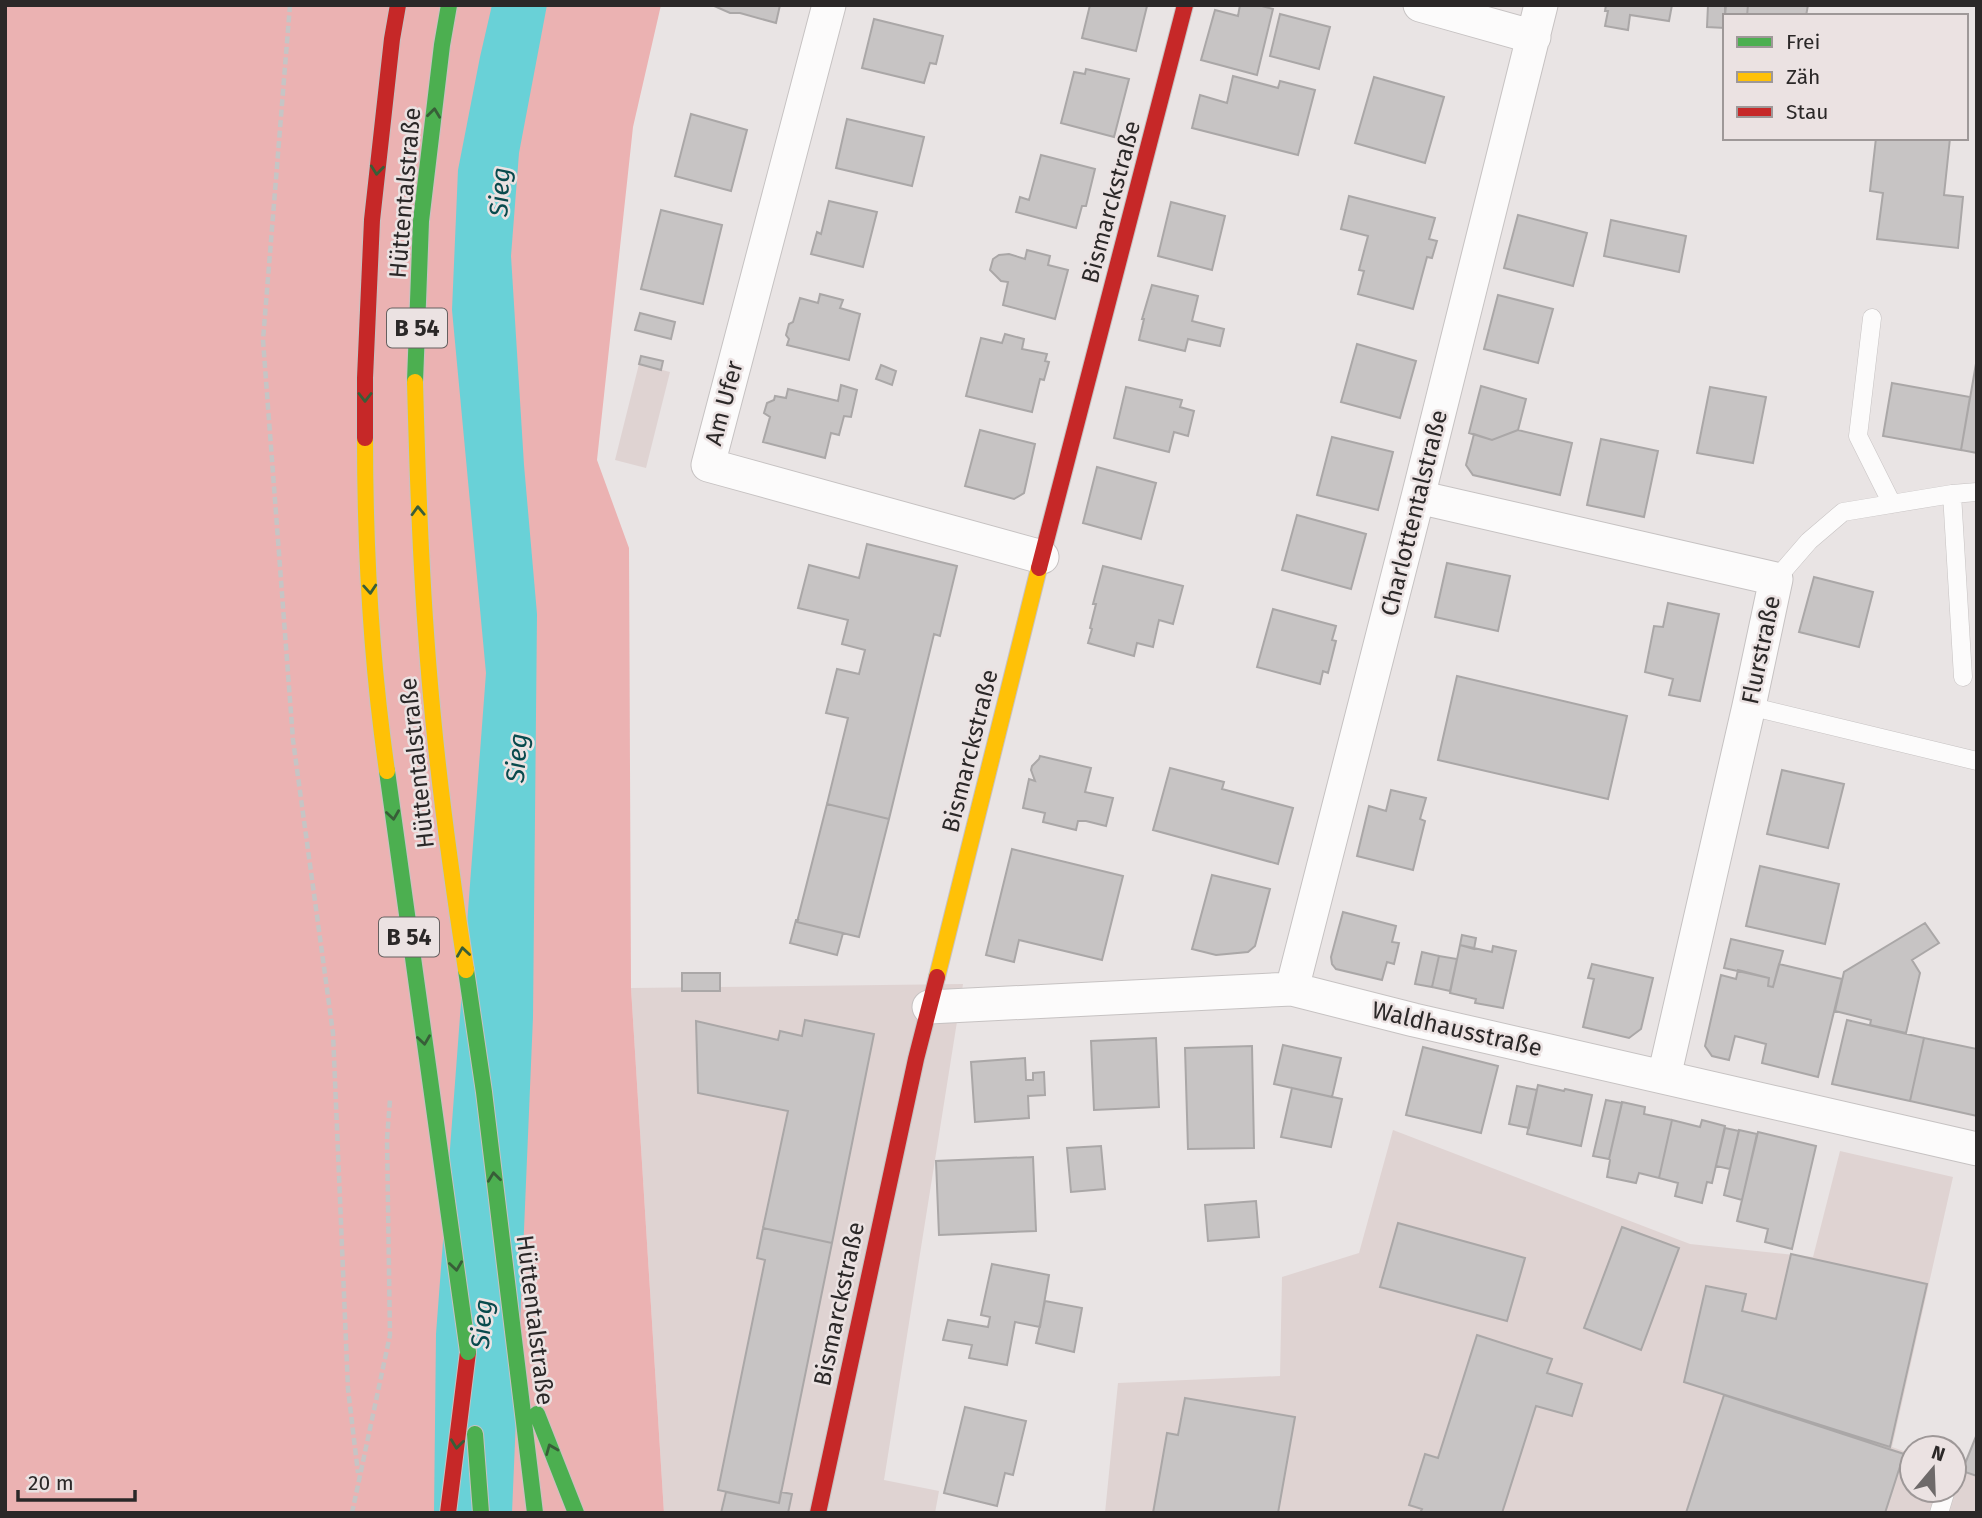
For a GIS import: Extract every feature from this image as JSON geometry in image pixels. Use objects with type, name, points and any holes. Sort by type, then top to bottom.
[{"type":"main road","name":"Hüttentalstraße","points":[[398,5],[372,220],[365,378],[365,521],[380,722],[468,1352],[481,1513]]},
{"type":"main road","name":"Hüttentalstraße","points":[[449,5],[421,221],[415,377],[419,519],[426,639],[436,743],[454,891],[484,1091],[535,1513]]},
{"type":"main road","name":"Bismarckstraße","points":[[818,1513],[902,1120],[929,1007],[1185,5]]},
{"type":"main road","points":[[449,1513],[468,1352]]},
{"type":"main road","points":[[518,1366],[576,1513]]},
{"type":"street","name":"Am Ufer","points":[[829,5],[708,465],[1042,557]]},
{"type":"street","name":"Charlottentalstraße","points":[[1292,989],[1537,21],[1420,5]]},
{"type":"street","name":"Flurstraße","points":[[1418,497],[1776,579],[1664,1077]]},
{"type":"street","name":"Waldhausstraße","points":[[929,1007],[1292,989],[1414,1020],[1977,1149]]},
{"type":"lane","points":[[1872,318],[1858,436],[1892,504]]},
{"type":"lane","points":[[1776,579],[1809,541],[1843,512],[1977,492]]},
{"type":"lane","points":[[1952,494],[1963,677]]},
{"type":"lane","points":[[1749,706],[1977,761]]},
{"type":"path","points":[[289,5],[262,340],[293,740],[333,1033],[348,1389],[358,1477]]},
{"type":"shaded area","points":[[5,5],[661,5],[633,127],[597,460],[629,548],[631,988],[664,1513],[5,1513]]},
{"type":"shaded area","points":[[639,364],[670,372],[646,468],[615,460]]},
{"type":"shaded area","points":[[963,984],[884,1480],[939,1491],[935,1513],[664,1513],[631,988]]},
{"type":"shaded area","points":[[1393,1130],[1690,1244],[1813,1257],[1840,1151],[1953,1177],[1892,1447],[1898,1449],[1898,1504],[1968,1504],[1968,1474],[1977,1477],[1977,1513],[1105,1513],[1118,1383],[1280,1376],[1282,1277],[1359,1253]]},
{"type":"water","name":"Sieg","points":[[492,5],[547,5],[519,153],[511,256],[524,465],[537,614],[533,1017],[512,1513],[434,1513],[436,1334],[486,673],[452,310],[458,170]]},
{"type":"building","points":[[712,5],[780,5],[776,23],[740,13],[730,13]]},
{"type":"building","points":[[1090,5],[1147,6],[1136,51],[1082,38]]},
{"type":"building","points":[[1240,5],[1258,5],[1273,9],[1257,75],[1201,60],[1215,10],[1238,16]]},
{"type":"building","points":[[1606,5],[1672,5],[1669,21],[1630,15],[1628,30],[1605,26],[1608,11],[1605,11]]},
{"type":"building","points":[[1708,5],[1725,5],[1723,28],[1707,27]]},
{"type":"building","points":[[1726,5],[1748,5],[1747,14],[1725,14]]},
{"type":"building","points":[[1748,5],[1808,5],[1806,14],[1747,14]]},
{"type":"building","points":[[1280,14],[1330,27],[1319,69],[1270,56]]},
{"type":"building","points":[[874,19],[943,36],[936,64],[930,63],[924,83],[862,68]]},
{"type":"building","points":[[1086,69],[1129,79],[1114,137],[1061,123],[1074,72],[1085,74]]},
{"type":"building","points":[[1233,76],[1278,88],[1280,81],[1315,90],[1298,155],[1192,128],[1200,95],[1227,103]]},
{"type":"building","points":[[1374,77],[1444,97],[1425,163],[1355,143]]},
{"type":"building","points":[[691,114],[747,130],[731,191],[675,176]]},
{"type":"building","points":[[847,119],[924,137],[912,186],[836,168]]},
{"type":"building","points":[[1876,140],[1950,140],[1944,195],[1963,197],[1958,248],[1877,239],[1883,193],[1870,191]]},
{"type":"building","points":[[1041,155],[1095,169],[1086,206],[1082,206],[1076,228],[1016,212],[1020,197],[1029,200]]},
{"type":"building","points":[[1349,196],[1435,218],[1429,239],[1437,241],[1432,258],[1427,257],[1413,309],[1358,294],[1364,271],[1359,270],[1368,236],[1341,229]]},
{"type":"building","points":[[829,201],[877,212],[863,267],[811,254],[817,232],[821,234]]},
{"type":"building","points":[[1171,202],[1225,216],[1212,270],[1158,256]]},
{"type":"building","points":[[661,210],[722,225],[703,304],[641,289]]},
{"type":"building","points":[[1518,215],[1587,233],[1573,286],[1504,268]]},
{"type":"building","points":[[1611,220],[1686,236],[1679,272],[1604,256]]},
{"type":"building","points":[[1027,250],[1050,256],[1048,265],[1068,270],[1055,319],[1003,305],[1008,282],[1001,281],[990,270],[993,259],[1009,254],[1025,259]]},
{"type":"building","points":[[1152,285],[1198,296],[1192,321],[1224,329],[1220,346],[1188,339],[1185,351],[1139,340]]},
{"type":"building","points":[[820,294],[843,300],[840,308],[860,314],[849,360],[787,345],[789,324],[793,322],[800,298],[818,303]]},
{"type":"building","points":[[1498,295],[1553,309],[1538,363],[1484,349]]},
{"type":"building","points":[[640,313],[675,322],[671,339],[635,330]]},
{"type":"building","points":[[1005,334],[1024,339],[1022,349],[1047,354],[1045,361],[1049,362],[1044,380],[1040,379],[1032,412],[966,396],[981,338],[1002,343]]},
{"type":"building","points":[[1357,344],[1416,361],[1400,418],[1341,402]]},
{"type":"building","points":[[641,356],[663,361],[661,370],[639,364]]},
{"type":"building","points":[[1977,358],[1977,453],[1961,450]]},
{"type":"building","points":[[881,365],[896,371],[892,385],[876,379]]},
{"type":"building","points":[[1892,383],[1970,397],[1961,450],[1883,436]]},
{"type":"building","points":[[841,385],[857,390],[851,417],[844,416],[839,435],[831,433],[825,458],[763,442],[770,417],[764,413],[767,403],[774,400],[775,396],[786,398],[788,389],[838,401]]},
{"type":"building","points":[[1481,386],[1526,399],[1518,430],[1492,440],[1469,433]]},
{"type":"building","points":[[1126,387],[1182,400],[1180,407],[1194,411],[1188,436],[1174,432],[1169,452],[1114,438]]},
{"type":"building","points":[[1710,387],[1766,397],[1753,463],[1697,453]]},
{"type":"building","points":[[980,430],[1035,444],[1024,493],[1014,499],[965,486]]},
{"type":"building","points":[[1518,430],[1572,443],[1560,495],[1473,475],[1466,465],[1474,434],[1492,440]]},
{"type":"building","points":[[1332,437],[1393,452],[1378,510],[1317,495]]},
{"type":"building","points":[[1601,439],[1658,451],[1644,517],[1587,505]]},
{"type":"building","points":[[1097,467],[1156,483],[1141,539],[1083,523]]},
{"type":"building","points":[[1297,515],[1366,534],[1351,589],[1282,570]]},
{"type":"building","points":[[867,544],[957,566],[940,636],[934,634],[889,819],[827,804],[848,718],[826,713],[837,669],[859,674],[865,650],[842,644],[848,620],[798,608],[809,565],[859,578]]},
{"type":"building","points":[[1447,563],[1510,576],[1498,631],[1435,617]]},
{"type":"building","points":[[1103,566],[1183,586],[1173,624],[1159,620],[1153,647],[1137,643],[1134,656],[1088,643],[1096,604],[1093,604]]},
{"type":"building","points":[[1814,577],[1873,592],[1859,647],[1799,632]]},
{"type":"building","points":[[1668,603],[1719,614],[1700,701],[1669,695],[1673,679],[1645,672],[1654,626],[1663,627]]},
{"type":"building","points":[[1273,609],[1336,626],[1332,640],[1336,641],[1328,673],[1323,671],[1320,684],[1257,667]]},
{"type":"building","points":[[1457,676],[1627,716],[1608,799],[1438,760]]},
{"type":"building","points":[[1040,756],[1091,768],[1085,792],[1113,798],[1106,826],[1078,821],[1076,830],[1043,822],[1045,813],[1023,808],[1029,779],[1035,781],[1032,766]]},
{"type":"building","points":[[1170,768],[1224,782],[1222,789],[1293,808],[1278,864],[1153,830]]},
{"type":"building","points":[[1782,770],[1844,784],[1828,848],[1767,834]]},
{"type":"building","points":[[1391,790],[1426,798],[1420,819],[1425,821],[1413,870],[1357,856],[1369,806],[1386,811]]},
{"type":"building","points":[[827,804],[889,819],[859,937],[797,922]]},
{"type":"building","points":[[1012,849],[1123,876],[1102,960],[1019,940],[1014,962],[986,955]]},
{"type":"building","points":[[1760,866],[1839,884],[1825,944],[1746,926]]},
{"type":"building","points":[[1212,875],[1270,889],[1255,946],[1248,952],[1216,955],[1192,949]]},
{"type":"building","points":[[1343,912],[1396,926],[1392,942],[1399,943],[1394,964],[1387,962],[1382,980],[1336,969],[1332,964],[1331,957]]},
{"type":"building","points":[[796,920],[843,933],[837,955],[790,943]]},
{"type":"building","points":[[1925,923],[1939,943],[1912,960],[1920,973],[1906,1033],[1870,1025],[1871,1020],[1835,1011],[1844,972]]},
{"type":"building","points":[[1462,935],[1476,938],[1474,949],[1460,945]]},
{"type":"building","points":[[1731,939],[1783,951],[1773,987],[1768,986],[1769,978],[1724,968]]},
{"type":"building","points":[[1460,945],[1492,952],[1493,946],[1516,951],[1503,1008],[1475,1003],[1476,999],[1450,993]]},
{"type":"building","points":[[1422,952],[1439,956],[1432,987],[1415,984]]},
{"type":"building","points":[[1439,956],[1457,959],[1450,991],[1432,987]]},
{"type":"building","points":[[1592,964],[1653,978],[1641,1029],[1629,1038],[1583,1027],[1594,979],[1588,978]]},
{"type":"building","points":[[1779,964],[1842,979],[1818,1077],[1762,1063],[1766,1044],[1735,1036],[1729,1060],[1712,1056],[1705,1046],[1721,975],[1736,979],[1738,970],[1769,978],[1768,986],[1773,987]]},
{"type":"building","points":[[682,973],[720,973],[720,991],[682,991]]},
{"type":"building","points":[[805,1020],[874,1034],[832,1243],[763,1228],[788,1111],[698,1093],[696,1021],[778,1040],[780,1031],[802,1036]]},
{"type":"building","points":[[1847,1020],[1924,1038],[1910,1101],[1832,1084]]},
{"type":"building","points":[[1156,1038],[1159,1107],[1094,1110],[1091,1041]]},
{"type":"building","points":[[1924,1038],[1977,1049],[1977,1116],[1910,1101]]},
{"type":"building","points":[[1283,1045],[1341,1058],[1332,1097],[1274,1084]]},
{"type":"building","points":[[1252,1046],[1254,1148],[1188,1149],[1185,1048]]},
{"type":"building","points":[[1423,1047],[1498,1066],[1481,1133],[1406,1115]]},
{"type":"building","points":[[1025,1058],[1026,1080],[1033,1080],[1033,1073],[1044,1072],[1045,1095],[1028,1096],[1029,1118],[975,1122],[971,1062]]},
{"type":"building","points":[[1538,1085],[1592,1095],[1581,1146],[1527,1134]]},
{"type":"building","points":[[1517,1086],[1537,1090],[1529,1128],[1509,1124]]},
{"type":"building","points":[[1292,1088],[1342,1099],[1331,1147],[1281,1137]]},
{"type":"building","points":[[1606,1100],[1622,1103],[1609,1159],[1593,1156]]},
{"type":"building","points":[[1622,1102],[1645,1107],[1644,1114],[1672,1120],[1659,1178],[1639,1173],[1636,1183],[1607,1177]]},
{"type":"building","points":[[1672,1120],[1700,1127],[1702,1120],[1725,1126],[1712,1183],[1707,1182],[1702,1203],[1675,1196],[1678,1183],[1659,1178]]},
{"type":"building","points":[[1725,1128],[1739,1131],[1730,1169],[1716,1166]]},
{"type":"building","points":[[1739,1130],[1757,1134],[1742,1200],[1724,1195]]},
{"type":"building","points":[[1758,1132],[1816,1146],[1792,1249],[1765,1242],[1768,1229],[1737,1221]]},
{"type":"building","points":[[1101,1146],[1105,1189],[1071,1192],[1067,1148]]},
{"type":"building","points":[[1033,1157],[1036,1231],[939,1235],[936,1161]]},
{"type":"building","points":[[1256,1201],[1259,1237],[1208,1241],[1205,1205]]},
{"type":"building","points":[[1398,1223],[1525,1258],[1507,1321],[1380,1287]]},
{"type":"building","points":[[1622,1227],[1679,1248],[1641,1350],[1584,1328]]},
{"type":"building","points":[[763,1228],[832,1243],[779,1503],[718,1490],[765,1260],[757,1258]]},
{"type":"building","points":[[1791,1254],[1927,1284],[1890,1447],[1684,1382],[1706,1286],[1746,1294],[1742,1311],[1776,1319]]},
{"type":"building","points":[[992,1264],[1049,1275],[1040,1327],[1015,1322],[1007,1365],[969,1358],[972,1345],[943,1340],[948,1320],[988,1327],[990,1317],[981,1315]]},
{"type":"building","points":[[1045,1301],[1082,1308],[1074,1352],[1036,1343]]},
{"type":"building","points":[[1477,1335],[1552,1359],[1547,1373],[1582,1384],[1572,1416],[1536,1406],[1502,1513],[1420,1513],[1422,1509],[1409,1505],[1425,1454],[1438,1458]]},
{"type":"building","points":[[1724,1395],[1898,1452],[1898,1473],[1885,1513],[1686,1513]]},
{"type":"building","points":[[1185,1398],[1295,1417],[1278,1513],[1153,1513],[1167,1433],[1178,1435]]},
{"type":"building","points":[[965,1407],[1026,1421],[1013,1475],[1005,1473],[997,1506],[944,1493]]},
{"type":"building","points":[[1977,1434],[1977,1476],[1968,1473],[1968,1456]]},
{"type":"building","points":[[726,1492],[779,1503],[781,1492],[792,1494],[788,1513],[721,1513]]},
{"type":"traffic: fast","points":[[415,382],[421,221],[449,5]]},
{"type":"traffic: fast","points":[[387,771],[468,1352]]},
{"type":"traffic: fast","points":[[466,970],[484,1092],[535,1513]]},
{"type":"traffic: fast","points":[[537,1414],[576,1513]]},
{"type":"traffic: fast","points":[[475,1434],[481,1513]]},
{"type":"traffic: slow","points":[[415,382],[429,675],[436,749],[466,970]]},
{"type":"traffic: slow","points":[[365,438],[370,605],[387,771]]},
{"type":"traffic: slow","points":[[937,977],[1039,568]]},
{"type":"traffic: jam","points":[[365,438],[372,220],[398,5]]},
{"type":"traffic: jam","points":[[1039,568],[1185,5]]},
{"type":"traffic: jam","points":[[818,1513],[916,1059],[937,977]]},
{"type":"traffic: jam","points":[[448,1513],[468,1352]]}]
